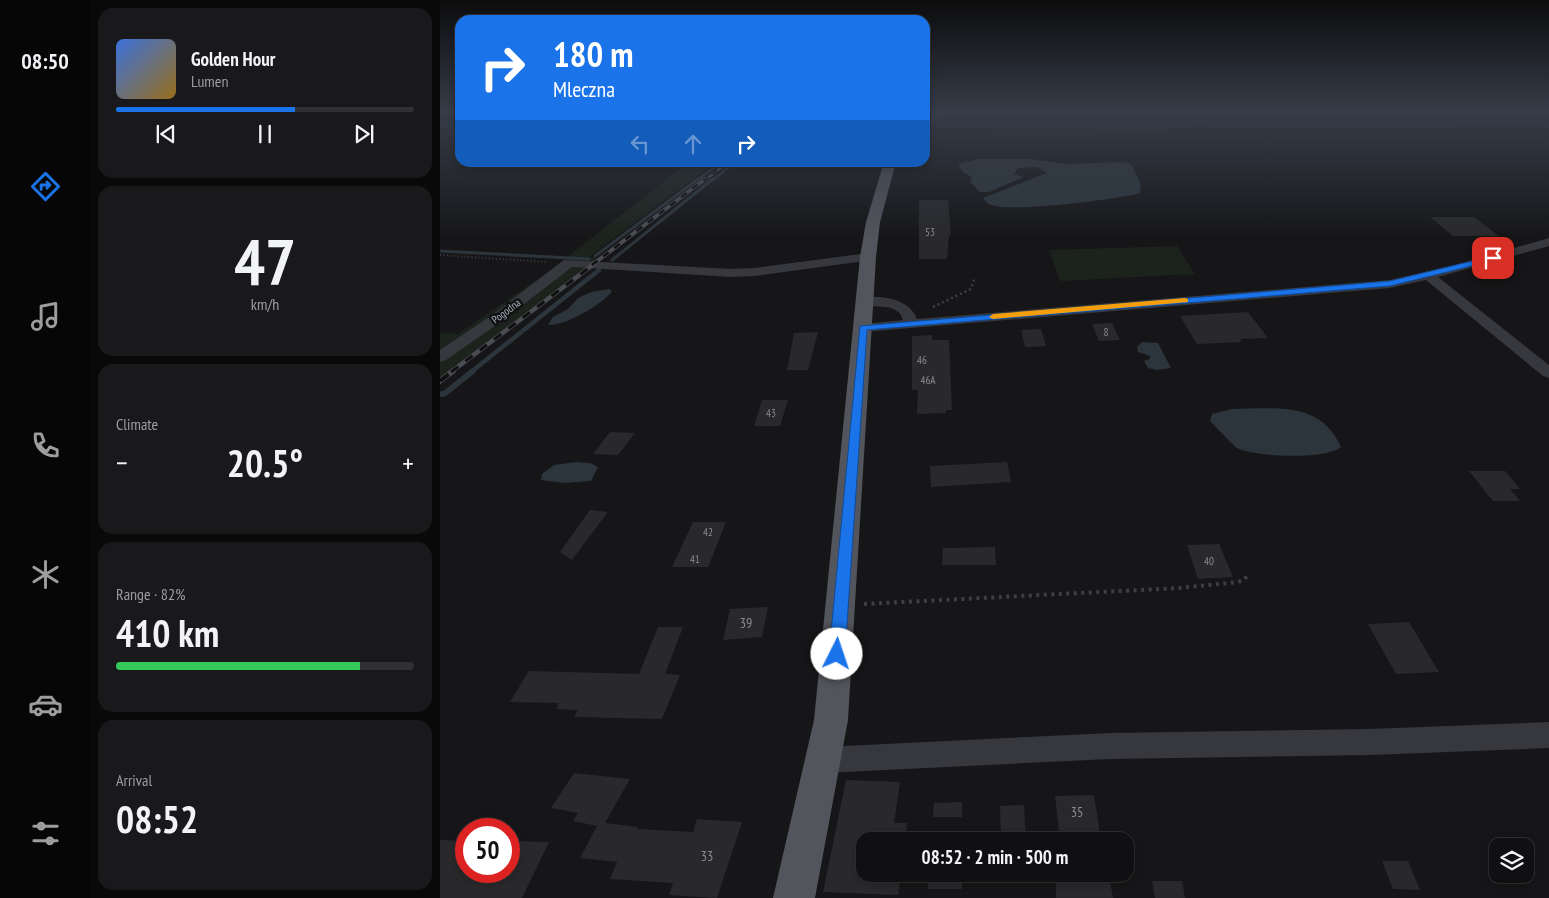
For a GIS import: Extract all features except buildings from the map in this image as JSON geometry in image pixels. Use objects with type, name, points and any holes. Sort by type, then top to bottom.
[{"type":"main road","points":[[794,898],[831,720],[868,256],[873,222],[889,167]]},
{"type":"street","points":[[864,315],[911,324],[1390,284],[1548,243]]},
{"type":"street","points":[[569,263],[731,273],[754,272],[868,256]]},
{"type":"street","name":"Pogodna","points":[[440,357],[483,329],[569,263]]},
{"type":"street","points":[[1428,275],[1549,373]]},
{"type":"street","points":[[864,315],[896,304],[910,314],[911,324]]},
{"type":"street","points":[[824,760],[1110,746],[1370,742],[1549,735]]},
{"type":"path","points":[[440,255],[569,263]]},
{"type":"path","points":[[926,310],[966,293],[974,285],[975,277]]},
{"type":"path","points":[[841,605],[1179,588],[1238,582],[1244,580],[1249,573]]},
{"type":"shaded area","points":[[980,159],[1031,159],[1065,164],[1124,162],[1132,165],[1141,185],[1140,193],[1110,199],[1063,204],[999,207],[988,204],[983,198],[1047,173],[1037,167],[1018,168],[1014,174],[1024,177],[989,192],[980,192],[970,182],[972,177],[964,173],[959,167],[960,163]]},
{"type":"shaded area","points":[[683,167],[709,167],[589,257],[599,258],[440,379],[440,333],[458,334],[548,272]]},
{"type":"shaded area","points":[[1177,246],[1195,274],[1060,281],[1049,250]]},
{"type":"shaded area","points":[[609,289],[612,291],[607,297],[583,314],[564,322],[548,325],[553,317],[568,309],[578,298],[591,292]]},
{"type":"shaded area","points":[[1142,342],[1158,343],[1171,368],[1157,370],[1148,368],[1144,361],[1150,359],[1150,356],[1138,352],[1137,347]]},
{"type":"shaded area","points":[[1232,409],[1280,409],[1295,410],[1309,414],[1321,421],[1332,432],[1341,447],[1321,454],[1290,456],[1258,453],[1237,448],[1210,421],[1212,414]]},
{"type":"shaded area","points":[[576,462],[590,463],[598,467],[591,481],[564,483],[541,480],[542,474],[554,465]]},
{"type":"waterway","points":[[696,181],[714,167]]},
{"type":"waterway","points":[[712,181],[729,167]]},
{"type":"waterway","points":[[595,256],[698,179]]},
{"type":"waterway","points":[[612,260],[713,179]]},
{"type":"waterway","points":[[440,251],[589,259]]},
{"type":"waterway","points":[[471,372],[599,270]]},
{"type":"waterway","points":[[440,394],[444,394],[473,371]]},
{"type":"railway","points":[[704,181],[722,167]]},
{"type":"railway","points":[[592,265],[705,179]]},
{"type":"railway","points":[[451,372],[594,264]]},
{"type":"railway","points":[[440,381],[453,371]]},
{"type":"slow traffic","points":[[993,317],[1185,301]]},
{"type":"route","points":[[837,654],[863,328],[1390,284],[1493,258]]}]
